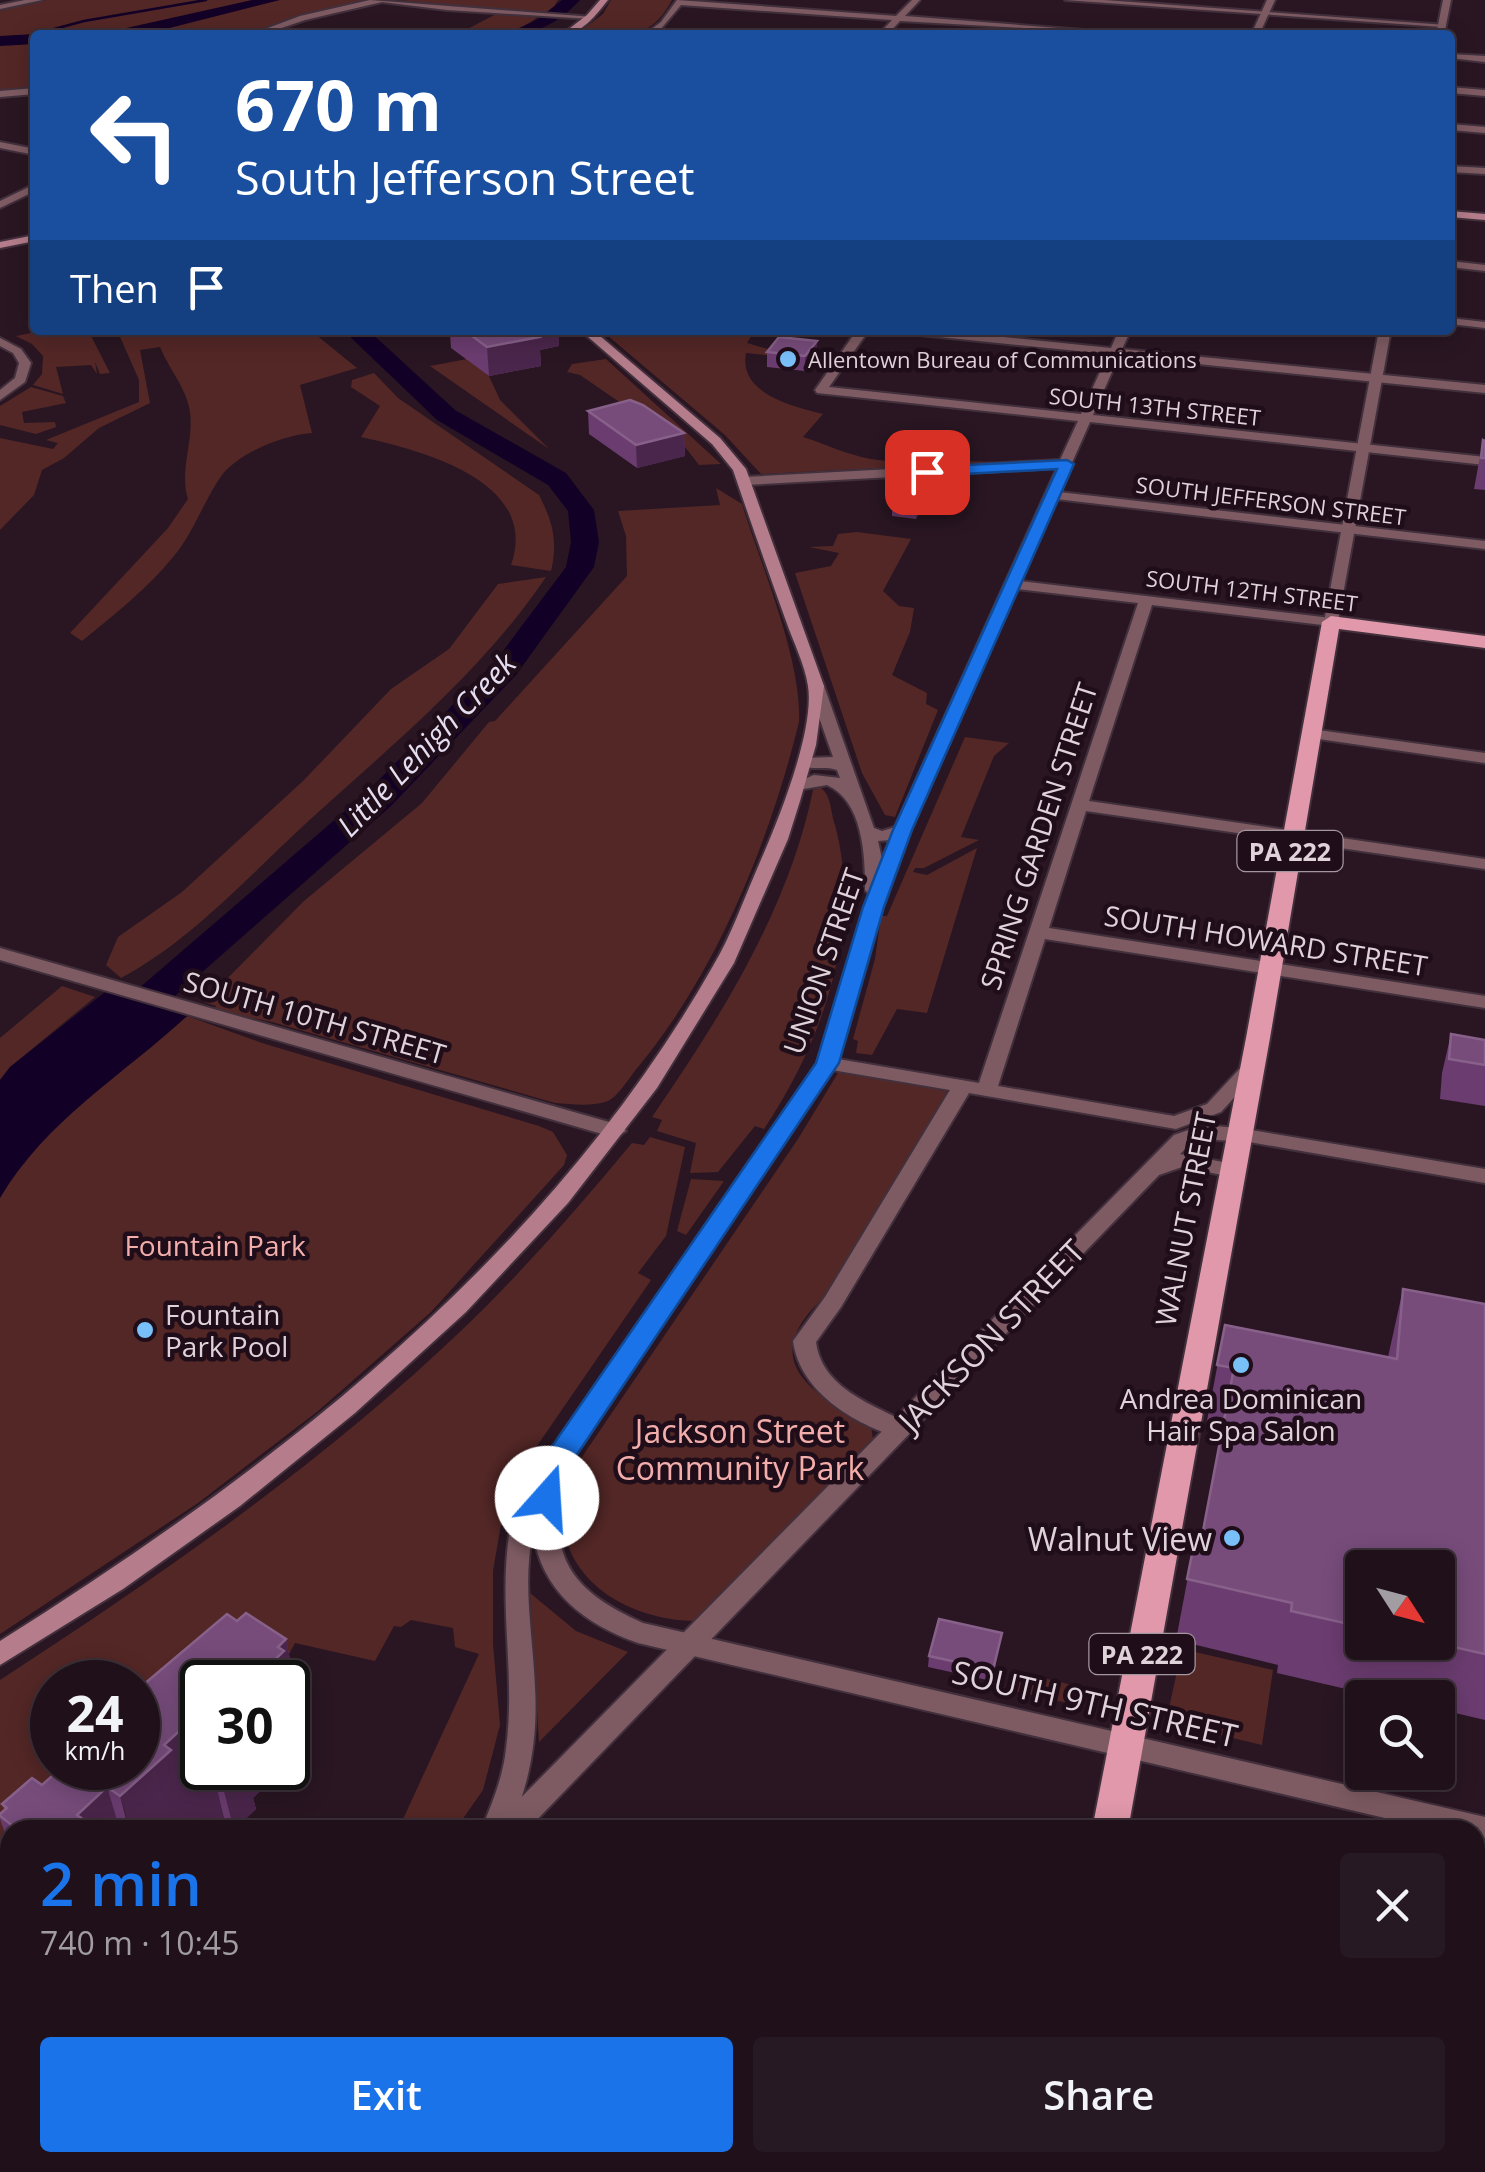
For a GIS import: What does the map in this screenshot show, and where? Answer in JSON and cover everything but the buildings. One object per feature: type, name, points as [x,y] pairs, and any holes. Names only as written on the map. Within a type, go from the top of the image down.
[{"type":"main road","points":[[572,30],[604,0]]},
{"type":"main road","points":[[1455,214],[1485,216]]},
{"type":"main road","points":[[0,244],[30,239]]},
{"type":"main road","points":[[0,1654],[152,1556],[300,1445],[441,1322],[564,1193],[616,1132],[681,1039],[728,956],[769,870],[805,762],[816,714],[816,686],[745,481],[716,441],[592,335]]},
{"type":"main road","name":"SOUTH 12TH STREET","points":[[1331,622],[1485,642]]},
{"type":"main road","name":"WALNUT STREET","points":[[1112,1820],[1271,968],[1331,622]]},
{"type":"street","points":[[0,7],[38,0]]},
{"type":"street","points":[[268,30],[382,0],[590,17]]},
{"type":"street","points":[[887,30],[916,0]]},
{"type":"street","points":[[1069,0],[1441,30],[1447,0]]},
{"type":"street","points":[[1257,30],[1270,0]]},
{"type":"street","points":[[1072,30],[1093,1]]},
{"type":"street","points":[[655,30],[681,2],[739,3],[1046,30]]},
{"type":"street","points":[[1455,56],[1485,58]]},
{"type":"street","points":[[1455,90],[1485,93]]},
{"type":"street","points":[[0,94],[30,91]]},
{"type":"street","points":[[1455,127],[1485,130]]},
{"type":"street","points":[[0,145],[30,151]]},
{"type":"street","points":[[1455,168],[1485,171]]},
{"type":"street","points":[[0,205],[30,190]]},
{"type":"street","points":[[1455,265],[1485,268]]},
{"type":"street","points":[[1455,321],[1485,324]]},
{"type":"street","name":"SOUTH 13TH STREET","points":[[860,335],[821,390],[1485,461]]},
{"type":"street","points":[[949,335],[1485,388]]},
{"type":"street","name":"UNION STREET","points":[[500,1820],[512,1789],[520,1750],[514,1565],[526,1510],[828,1063],[874,907],[902,830],[1123,335]]},
{"type":"street","points":[[1331,622],[1384,335]]},
{"type":"street","points":[[0,341],[17,351],[24,363],[20,379],[0,396]]},
{"type":"street","points":[[745,481],[1067,464]]},
{"type":"street","name":"SOUTH JEFFERSON STREET","points":[[1053,495],[1485,545]]},
{"type":"street","name":"SOUTH 12TH STREET","points":[[1013,584],[1331,622]]},
{"type":"street","name":"SPRING GARDEN STREET","points":[[987,1090],[1146,600]]},
{"type":"street","points":[[816,686],[868,831],[874,861],[874,907]]},
{"type":"street","points":[[1312,734],[1485,758]]},
{"type":"street","points":[[805,762],[832,762],[845,767]]},
{"type":"street","points":[[798,785],[824,778],[844,785],[854,796]]},
{"type":"street","points":[[1080,805],[1485,864]]},
{"type":"street","points":[[868,831],[881,836],[902,830]]},
{"type":"street","name":"SOUTH HOWARD STREET","points":[[1038,932],[1485,1002]]},
{"type":"street","name":"SOUTH 10TH STREET","points":[[0,954],[616,1132]]},
{"type":"street","points":[[828,1063],[987,1090],[1178,1131],[1216,1130],[1485,1176]]},
{"type":"street","points":[[1178,1131],[1214,1108],[1253,1066]]},
{"type":"street","points":[[900,1429],[828,1388],[809,1368],[804,1340],[832,1302],[963,1086]]},
{"type":"street","name":"JACKSON STREET","points":[[518,1820],[1146,1175],[1178,1131]]},
{"type":"street","points":[[1146,1175],[1181,1160],[1232,1170]]},
{"type":"street","name":"UNION STREET","points":[[556,1463],[547,1498],[544,1540],[552,1570],[560,1581],[604,1618],[690,1645]]},
{"type":"street","name":"SOUTH 9TH STREET","points":[[690,1645],[1446,1820]]},
{"type":"green space","points":[[46,0],[369,0],[264,30],[30,30],[30,89],[0,92],[0,8]]},
{"type":"green space","points":[[398,0],[558,0],[552,10],[544,13]]},
{"type":"green space","points":[[611,0],[672,0],[663,14],[644,30],[582,30],[603,14]]},
{"type":"green space","points":[[498,13],[540,15],[514,30],[466,30]]},
{"type":"green space","points":[[91,335],[110,373],[100,374],[95,362],[97,374],[91,365],[56,367],[63,394],[33,385],[42,374],[43,356],[32,344],[16,336]]},
{"type":"green space","points":[[119,335],[316,335],[357,368],[300,385],[312,433],[263,446],[230,467],[174,556],[142,590],[82,641],[70,633],[168,528],[188,499],[185,478],[191,423],[185,395],[160,347],[140,350],[150,403],[99,428],[64,458],[42,470],[34,495],[0,530],[0,438],[53,449],[58,443],[46,440],[139,402],[139,380]]},
{"type":"green space","points":[[607,335],[752,335],[747,343],[778,352],[775,356],[746,353],[750,379],[770,396],[823,414],[803,437],[871,459],[997,462],[761,474],[725,435]]},
{"type":"green space","points":[[467,359],[489,376],[500,400],[549,449],[430,366]]},
{"type":"green space","points":[[606,359],[721,464],[699,465],[685,447],[580,375],[567,372],[572,364]]},
{"type":"green space","points":[[374,373],[398,398],[539,495],[553,532],[551,571],[511,565],[516,536],[508,511],[492,491],[469,474],[413,451],[361,437],[380,406],[351,387],[352,380]]},
{"type":"green space","points":[[31,387],[63,396],[66,403],[22,412],[24,423],[55,422],[56,427],[36,434],[0,425],[0,406]]},
{"type":"green space","points":[[716,488],[742,504],[787,642],[799,722],[772,815],[736,907],[690,994],[615,1096],[596,1104],[555,1103],[272,1022],[213,1010],[216,1006],[204,1002],[304,901],[422,803],[489,722],[495,721],[627,576],[626,536],[618,511],[720,505]]},
{"type":"green space","points":[[857,532],[911,539],[883,591],[899,606],[914,608],[910,632],[892,675],[927,693],[926,704],[938,710],[895,817],[885,815],[862,773],[795,573],[831,566],[839,553],[809,547],[833,546],[838,534]]},
{"type":"green space","points":[[546,577],[463,678],[216,908],[170,947],[121,978],[106,965],[118,937],[182,892],[304,780],[391,689],[449,649],[498,584]]},
{"type":"green space","points":[[965,737],[1009,743],[994,756],[961,837],[979,840],[913,872],[927,875],[977,848],[927,1013],[897,1009],[872,1055],[856,1053],[858,1041],[853,1039],[875,959],[881,916],[887,916]]},
{"type":"green space","points":[[818,786],[828,798],[842,864],[844,904],[832,983],[804,1059],[764,1129],[755,1126],[718,1172],[690,1173],[696,1143],[657,1131],[662,1120],[652,1117],[749,961],[787,877],[813,790]]},
{"type":"green space","points":[[62,986],[95,997],[10,1067],[0,1080],[0,1038]]},
{"type":"green space","name":"Fountain Park","points":[[187,1016],[262,1043],[539,1126],[553,1132],[567,1155],[564,1165],[431,1312],[318,1411],[198,1503],[0,1634],[0,1198],[39,1145],[62,1122]]},
{"type":"green space","name":"Jackson Street Community Park","points":[[838,1073],[950,1092],[794,1341],[793,1358],[800,1374],[830,1402],[871,1426],[873,1439],[694,1621],[637,1610],[612,1598],[592,1582],[576,1561],[565,1537],[562,1510],[567,1479],[798,1139]]},
{"type":"green space","points":[[650,1137],[685,1147],[666,1236],[638,1273],[651,1280],[515,1478],[502,1519],[493,1571],[493,1644],[500,1725],[483,1790],[462,1820],[403,1820],[479,1654],[455,1647],[453,1628],[411,1620],[401,1627],[394,1626],[375,1661],[295,1643],[286,1660],[180,1660],[180,1724],[160,1762],[160,1660],[30,1660],[30,1790],[105,1790],[34,1820],[0,1820],[0,1680],[181,1558],[298,1471],[410,1378],[551,1238],[632,1143],[644,1145]]},
{"type":"green space","points":[[691,1179],[724,1181],[686,1235],[677,1231]]},
{"type":"green space","points":[[530,1593],[576,1631],[628,1652],[539,1742]]},
{"type":"green space","points":[[1182,1649],[1273,1670],[1262,1745],[1170,1723],[1167,1717]]},
{"type":"green space","points":[[1014,1671],[1093,1690],[1090,1708],[1009,1690]]},
{"type":"green space","points":[[105,1790],[146,1790],[134,1812]]},
{"type":"shaded area","points":[[105,992],[187,1016],[62,1122],[39,1145],[0,1198],[0,1080],[10,1067]]},
{"type":"waterway","points":[[50,30],[206,0]]},
{"type":"waterway","name":"Little Lehigh Creek","points":[[142,30],[272,0]]},
{"type":"waterway","name":"Little Lehigh Creek","points":[[526,30],[544,22],[572,0]]},
{"type":"waterway","points":[[17,39],[30,36]]},
{"type":"waterway","name":"Little Lehigh Creek","points":[[0,41],[30,39]]},
{"type":"waterway","name":"Little Lehigh Creek","points":[[102,1040],[379,799],[505,669],[580,567],[585,542],[581,510],[557,479],[446,415],[360,335]]},
{"type":"place","name":"Allentown Bureau of Communications","points":[[788,359]]},
{"type":"place","name":"Fountain Park Pool","points":[[145,1330]]},
{"type":"place","name":"Andrea Dominican Hair Spa Salon","points":[[1241,1365]]},
{"type":"place","name":"Walnut View","points":[[1232,1538]]},
{"type":"route","points":[[547,1498],[556,1463],[828,1063],[874,907],[902,830],[1067,464],[927,472]]}]
